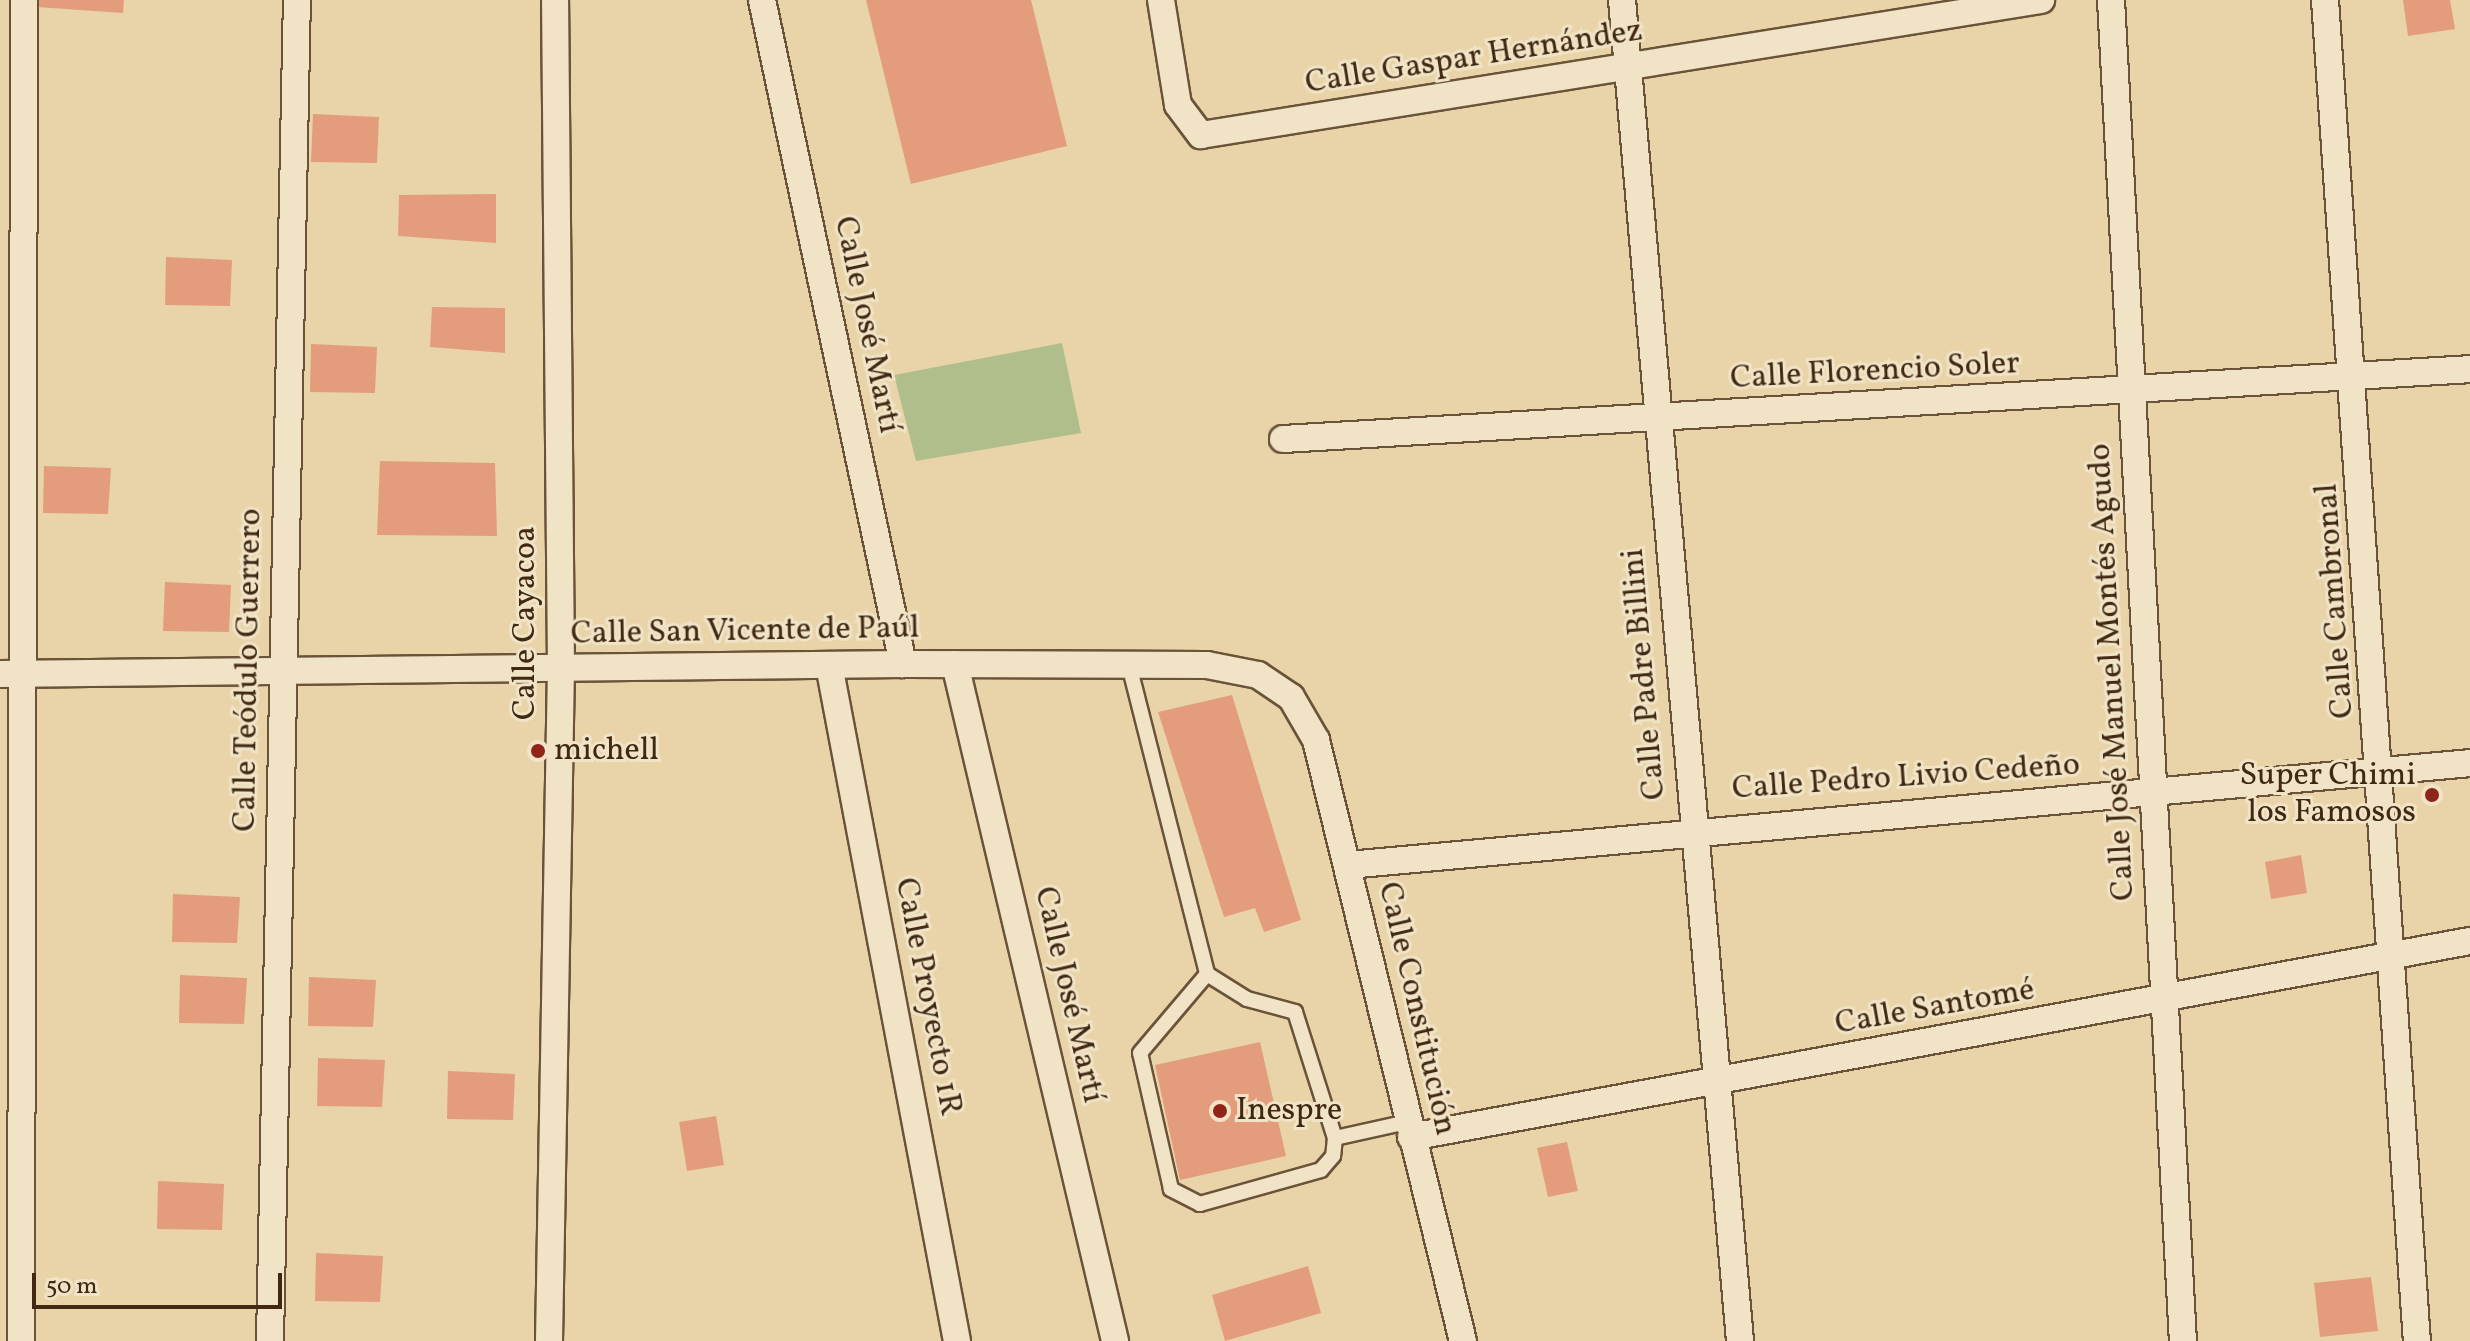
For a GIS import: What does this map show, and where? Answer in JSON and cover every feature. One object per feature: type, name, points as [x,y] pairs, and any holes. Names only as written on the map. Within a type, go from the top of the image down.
[{"type":"street","points":[[21,1341],[10,674],[24,0]]},
{"type":"street","name":"Calle Teódulo Guerrero","points":[[270,1341],[297,0]]},
{"type":"street","name":"Calle Cayacoa","points":[[549,1341],[561,668],[555,0]]},
{"type":"street","name":"Calle José Martí","points":[[762,0],[903,664]]},
{"type":"street","name":"Calle Gaspar Hernández","points":[[1161,0],[1178,105],[1201,135],[2041,0]]},
{"type":"street","name":"Calle Padre Billini","points":[[1622,0],[1713,1084],[1740,1341]]},
{"type":"street","name":"Calle José Manuel Montés Agudo","points":[[2111,0],[2135,393],[2161,1001],[2183,1341]]},
{"type":"street","name":"Calle Cambronal","points":[[2325,0],[2355,376],[2395,957],[2417,1341]]},
{"type":"street","name":"Calle Florencio Soler","points":[[1283,439],[2135,393],[2470,369]]},
{"type":"street","name":"Calle San Vicente de Paúl","points":[[10,674],[903,664],[1129,665],[1258,675],[1291,697]]},
{"type":"street","name":"Calle José Martí","points":[[955,664],[1115,1341]]},
{"type":"street","name":"Calle Proyecto 1R","points":[[829,665],[957,1341]]},
{"type":"street","name":"Calle Constitución","points":[[1291,697],[1316,740],[1463,1341]]},
{"type":"street","name":"Calle Pedro Livio Cedeño","points":[[1348,865],[1693,828],[2154,795],[2470,763]]},
{"type":"street","name":"Calle Santomé","points":[[1409,1129],[1713,1084],[2470,941]]},
{"type":"lane","points":[[1129,665],[1207,974],[1247,999],[1295,1012],[1335,1138],[1333,1156],[1321,1170],[1200,1204],[1171,1189],[1140,1053],[1207,974]]},
{"type":"lane","points":[[1335,1138],[1409,1129]]},
{"type":"green space","points":[[1062,343],[1081,433],[916,461],[894,375]]},
{"type":"building","points":[[37,0],[124,0],[123,13],[37,7]]},
{"type":"building","points":[[866,0],[1031,0],[1067,146],[911,184]]},
{"type":"building","points":[[2403,0],[2450,0],[2455,29],[2408,36]]},
{"type":"building","points":[[313,114],[379,117],[377,163],[311,162]]},
{"type":"building","points":[[496,194],[496,243],[398,236],[399,195]]},
{"type":"building","points":[[166,257],[232,260],[230,306],[165,305]]},
{"type":"building","points":[[432,307],[505,308],[505,353],[430,347]]},
{"type":"building","points":[[311,344],[377,347],[375,393],[310,392]]},
{"type":"building","points":[[380,461],[495,463],[497,536],[377,535]]},
{"type":"building","points":[[44,466],[111,468],[108,514],[43,513]]},
{"type":"building","points":[[165,582],[231,585],[229,632],[163,631]]},
{"type":"building","points":[[1232,695],[1301,920],[1264,932],[1255,908],[1224,917],[1158,712]]},
{"type":"building","points":[[2301,855],[2307,893],[2271,899],[2265,862]]},
{"type":"building","points":[[173,894],[240,897],[237,943],[172,942]]},
{"type":"building","points":[[180,975],[247,978],[244,1024],[179,1023]]},
{"type":"building","points":[[309,977],[376,980],[373,1027],[308,1026]]},
{"type":"building","name":"Inespre","points":[[1260,1042],[1286,1156],[1180,1180],[1155,1065]]},
{"type":"building","points":[[318,1058],[385,1060],[382,1107],[317,1106]]},
{"type":"building","points":[[448,1071],[515,1074],[513,1120],[447,1119]]},
{"type":"building","points":[[716,1116],[724,1165],[687,1171],[679,1122]]},
{"type":"building","points":[[1567,1142],[1578,1191],[1548,1197],[1537,1148]]},
{"type":"building","points":[[158,1181],[224,1184],[222,1230],[157,1229]]},
{"type":"building","points":[[316,1253],[383,1256],[380,1302],[315,1301]]},
{"type":"building","points":[[1308,1266],[1321,1313],[1225,1341],[1212,1295]]},
{"type":"building","points":[[2371,1277],[2378,1331],[2320,1337],[2314,1283]]},
{"type":"place","name":"michell","points":[[538,751]]},
{"type":"place","name":"Super Chimi los Famosos","points":[[2432,795]]},
{"type":"place","name":"Inespre","points":[[1220,1111]]}]
